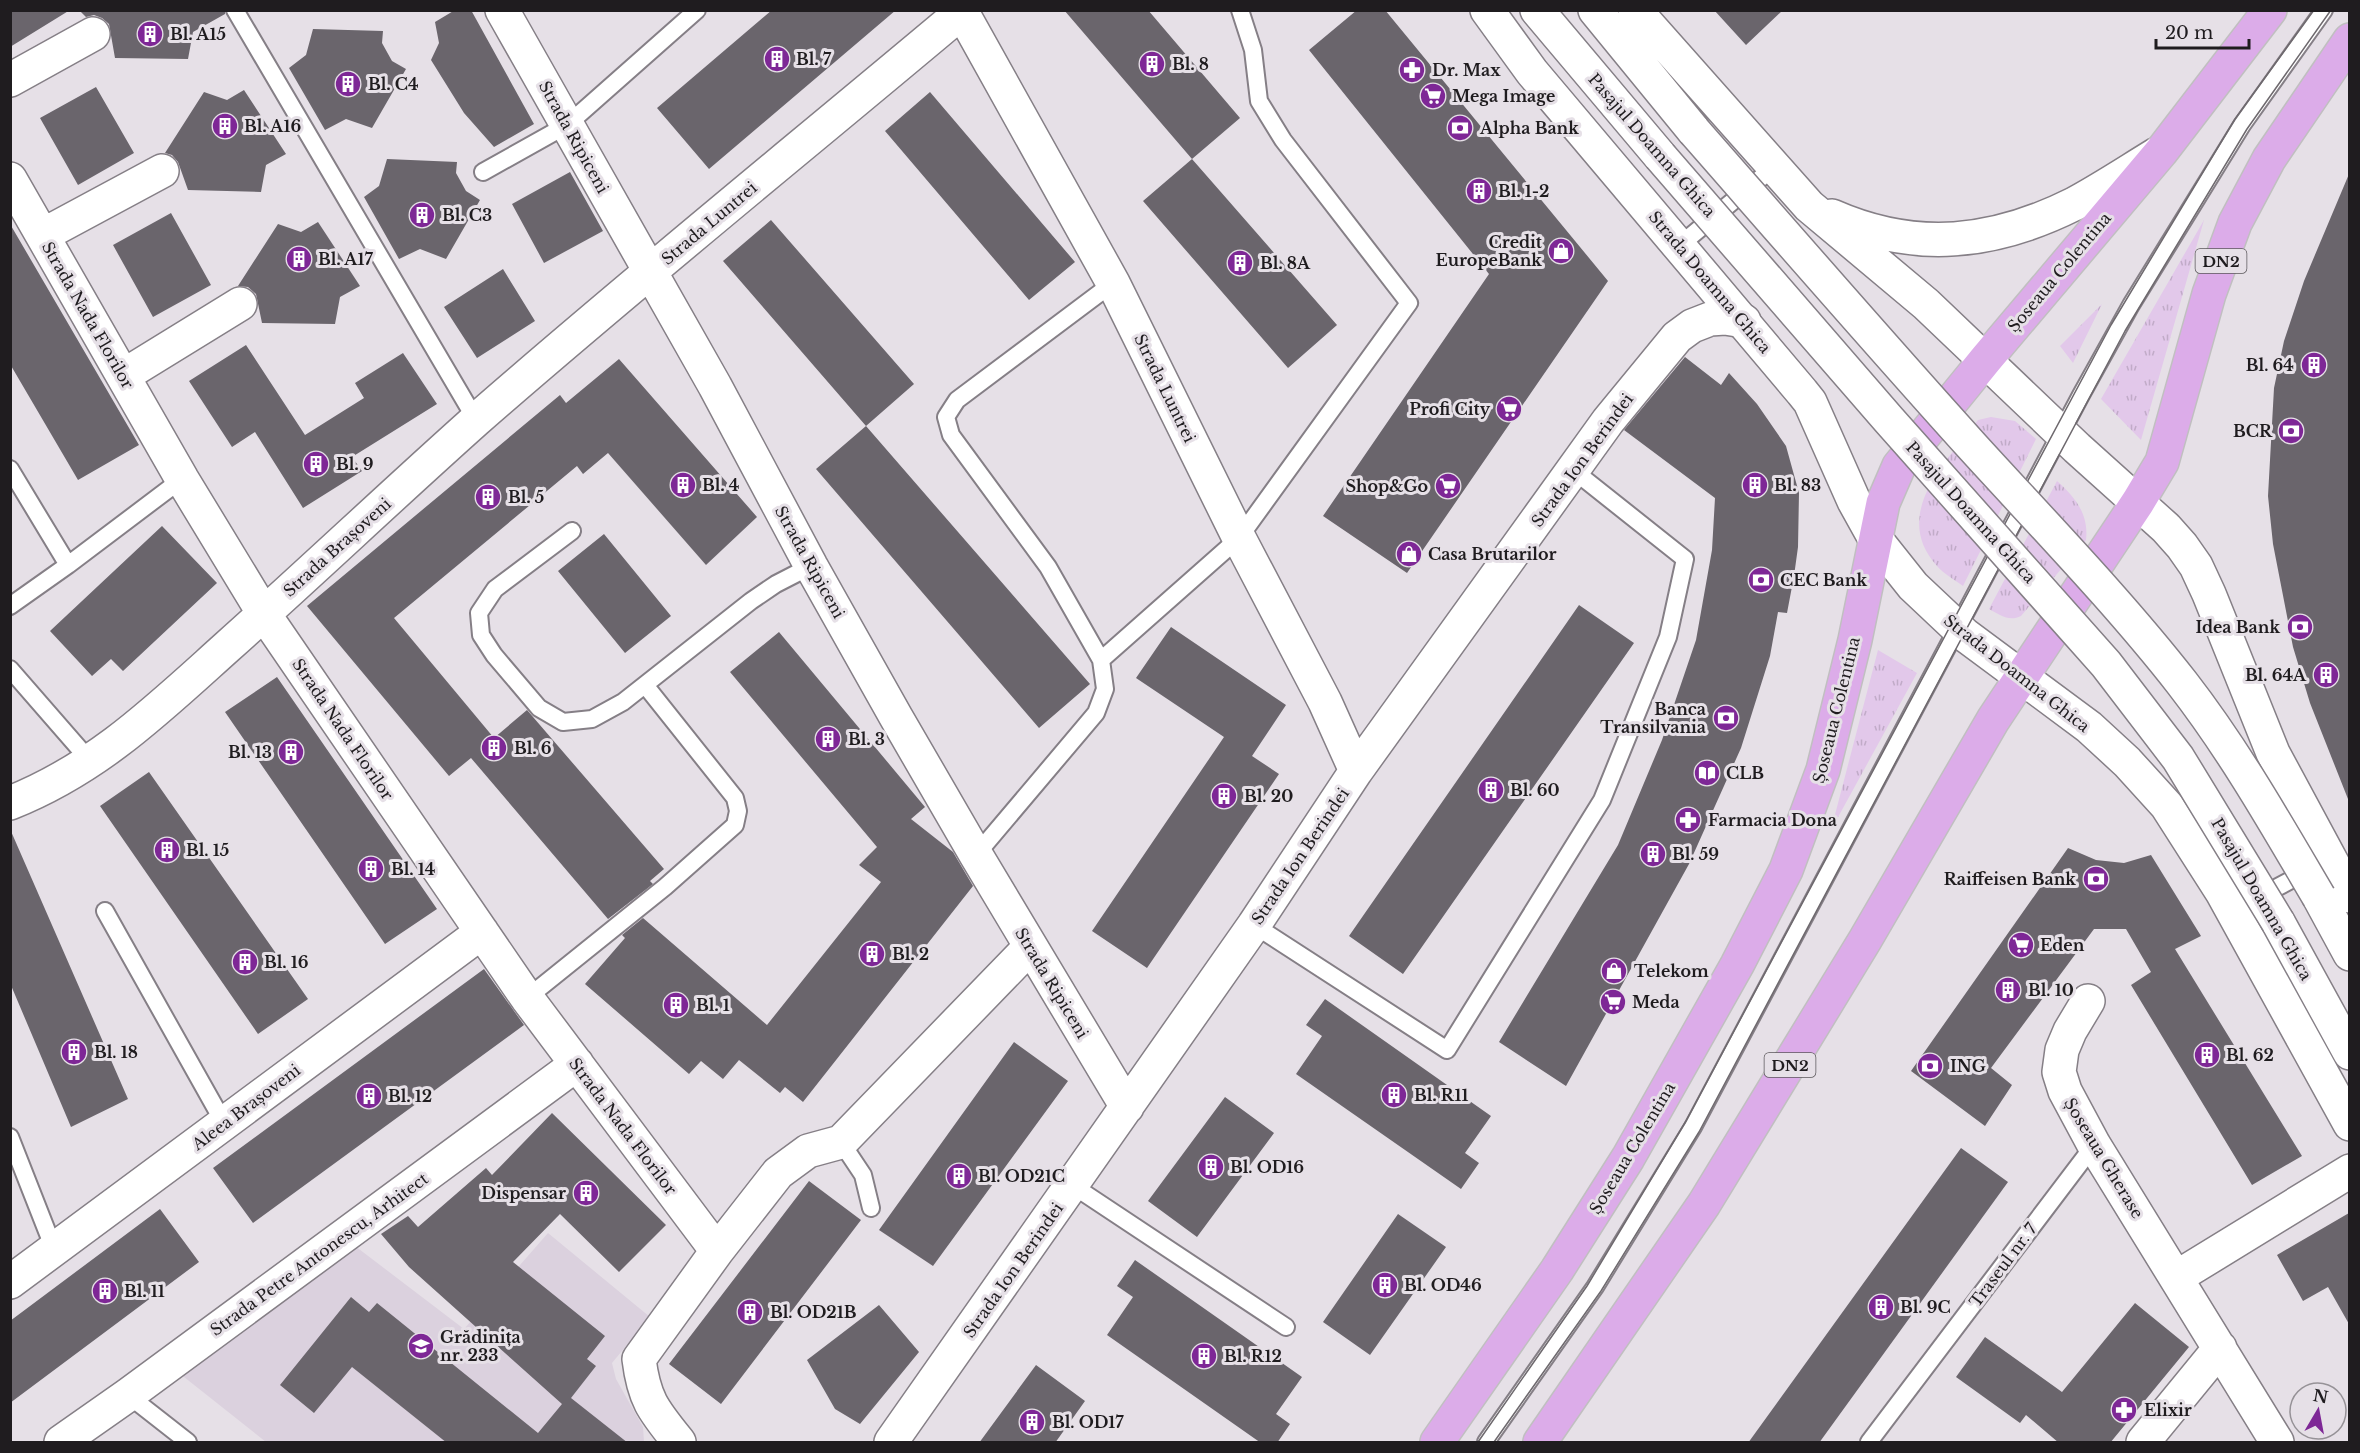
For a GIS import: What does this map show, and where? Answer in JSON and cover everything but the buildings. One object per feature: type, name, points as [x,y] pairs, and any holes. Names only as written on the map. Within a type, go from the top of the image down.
[{"type":"main road","name":"Șoseaua Colentina","points":[[1444,1438],[1557,1270],[1628,1158],[1731,975],[1786,870],[1823,771],[1838,716],[1874,537],[1883,503],[1899,466],[2161,152],[2270,10]]},
{"type":"main road","name":"DN2","points":[[1540,1443],[1636,1306],[1737,1152],[2021,676],[2138,502],[2162,462],[2209,294],[2235,223],[2269,159],[2349,40]]},
{"type":"street","name":"Strada Ripiceni","points":[[502,10],[715,386],[811,566],[976,855],[1127,1107]]},
{"type":"street","name":"Strada Doamna Ghica","points":[[1486,10],[1532,72],[1810,402],[1854,501],[1874,537],[1913,586],[1958,629],[2089,727],[2127,762],[2167,806],[2196,848],[2349,1124]]},
{"type":"street","name":"Pasajul Doamna Ghica","points":[[1537,10],[1889,420],[2136,700],[2178,758],[2278,922],[2349,1053]]},
{"type":"street","points":[[1595,10],[1694,131],[1923,392],[2142,634],[2182,684],[2223,741],[2270,814],[2334,897]]},
{"type":"street","points":[[1635,10],[1809,206],[1926,304],[2166,528],[2196,566],[2273,753],[2330,860],[2334,897],[2349,954]]},
{"type":"street","name":"Strada Luntrei","points":[[650,272],[963,11],[1113,283],[1239,538],[1325,702],[1356,771]]},
{"type":"street","points":[[10,80],[93,34]]},
{"type":"street","points":[[1809,206],[1843,221],[1879,232],[1954,241],[1998,233],[2031,223],[2075,203],[2161,152]]},
{"type":"street","points":[[43,236],[162,171]]},
{"type":"street","name":"Strada Nada Florilor","points":[[10,179],[182,479],[264,614],[527,998],[717,1251]]},
{"type":"street","name":"Strada Brașoveni","points":[[10,803],[44,790],[91,762],[150,716],[476,420],[650,272]]},
{"type":"street","points":[[123,376],[240,304]]},
{"type":"street","name":"Strada Ion Berindei","points":[[891,1443],[1254,926],[1356,771],[1608,421],[1677,336],[1692,326],[1710,319],[1725,318],[1744,321]]},
{"type":"street","name":"Aleea Brașoveni","points":[[10,1282],[482,932]]},
{"type":"street","points":[[679,1443],[647,1399],[639,1359],[717,1251],[778,1173],[807,1151],[841,1142],[1030,947]]},
{"type":"street","name":"Șoseaua Gherase","points":[[2088,1001],[2062,1050],[2059,1072],[2065,1092],[2094,1145],[2277,1443]]},
{"type":"street","name":"Strada Petre Antonescu, Arhitect","points":[[61,1443],[576,1064]]},
{"type":"street","points":[[2177,1277],[2349,1172]]},
{"type":"street","points":[[2143,1443],[2220,1348]]},
{"type":"lane","points":[[235,10],[476,420]]},
{"type":"lane","points":[[483,172],[567,125],[697,10]]},
{"type":"lane","points":[[1101,660],[1239,538],[1409,303],[1283,140],[1259,101],[1253,51],[1240,10]]},
{"type":"lane","points":[[1486,1443],[1595,1287],[1693,1127],[2131,305],[2236,135],[2324,10]]},
{"type":"lane","points":[[1680,245],[1774,167]]},
{"type":"lane","points":[[976,855],[1096,713],[1105,688],[1101,660],[1048,567],[951,435],[946,417],[957,400],[1113,283]]},
{"type":"lane","points":[[10,470],[68,566]]},
{"type":"lane","points":[[1254,926],[1447,1050],[1602,800],[1668,637],[1685,559],[1573,470]]},
{"type":"lane","points":[[10,606],[68,566],[182,479]]},
{"type":"lane","points":[[572,531],[495,589],[479,613],[481,635],[494,655],[539,708],[563,722],[592,719],[623,702],[751,601],[776,584],[811,566]]},
{"type":"lane","points":[[10,669],[91,762]]},
{"type":"lane","points":[[527,998],[647,901],[735,825],[738,812],[735,798],[645,685]]},
{"type":"lane","points":[[2232,911],[2330,860]]},
{"type":"lane","points":[[105,911],[224,1123]]},
{"type":"lane","points":[[10,1137],[54,1250]]},
{"type":"lane","points":[[841,1142],[863,1175],[871,1208]]},
{"type":"lane","name":"Traseul nr. 7","points":[[1869,1443],[2094,1145]]},
{"type":"lane","points":[[1072,1185],[1286,1327]]},
{"type":"lane","points":[[128,1395],[188,1443]]},
{"type":"shaded area","name":"Grădinița nr. 233","points":[[548,1233],[650,1317],[612,1363],[616,1379],[643,1427],[644,1442],[266,1442],[179,1373],[355,1246],[464,1329]]},
{"type":"green space","points":[[2204,220],[2141,440],[2101,399]]},
{"type":"green space","points":[[2102,304],[2073,363],[2060,346]]},
{"type":"green space","points":[[1991,417],[2015,421],[2036,439],[1963,586],[1937,566],[1924,546],[1919,527],[1921,508],[1928,489],[1952,453],[1978,420]]},
{"type":"green space","points":[[2057,481],[2070,493],[2083,514],[2086,540],[2021,616],[2005,617],[1989,609]]},
{"type":"green space","points":[[1878,650],[1917,673],[1831,830]]},
{"type":"tram line","points":[[1478,1442],[1587,1286],[1686,1121],[2111,325],[2235,119],[2314,10]]},
{"type":"tram line","points":[[1494,1442],[1601,1291],[1699,1132],[2125,331],[2247,129],[2331,10]]},
{"type":"place","name":"Bl. A15","points":[[150,34]]},
{"type":"place","name":"Bl. 7","points":[[777,59]]},
{"type":"place","name":"Bl. 8","points":[[1152,64]]},
{"type":"place","name":"Dr. Max","points":[[1412,70]]},
{"type":"place","name":"Bl. C4","points":[[348,84]]},
{"type":"place","name":"Mega Image","points":[[1433,96]]},
{"type":"place","name":"Bl. A16","points":[[225,126]]},
{"type":"place","name":"Alpha Bank","points":[[1460,128]]},
{"type":"place","name":"Bl. 1-2","points":[[1479,191]]},
{"type":"place","name":"Bl. C3","points":[[422,215]]},
{"type":"place","name":"Credit EuropeBank","points":[[1561,251]]},
{"type":"place","name":"Bl. A17","points":[[299,259]]},
{"type":"place","name":"Bl. 8A","points":[[1240,263]]},
{"type":"place","name":"Bl. 64","points":[[2314,365]]},
{"type":"place","name":"Profi City","points":[[1509,409]]},
{"type":"place","name":"BCR","points":[[2291,431]]},
{"type":"place","name":"Bl. 9","points":[[316,464]]},
{"type":"place","name":"Bl. 4","points":[[683,485]]},
{"type":"place","name":"Bl. 83","points":[[1755,485]]},
{"type":"place","name":"Shop&Go","points":[[1448,486]]},
{"type":"place","name":"Bl. 5","points":[[488,497]]},
{"type":"place","name":"Casa Brutarilor","points":[[1409,554]]},
{"type":"place","name":"CEC Bank","points":[[1761,580]]},
{"type":"place","name":"Idea Bank","points":[[2300,627]]},
{"type":"place","name":"Bl. 64A","points":[[2326,675]]},
{"type":"place","name":"Banca Transilvania","points":[[1726,718]]},
{"type":"place","name":"Bl. 3","points":[[828,739]]},
{"type":"place","name":"Bl. 6","points":[[494,748]]},
{"type":"place","name":"Bl. 13","points":[[291,752]]},
{"type":"place","name":"CLB","points":[[1707,773]]},
{"type":"place","name":"Bl. 60","points":[[1491,790]]},
{"type":"place","name":"Bl. 20","points":[[1224,796]]},
{"type":"place","name":"Farmacia Dona","points":[[1688,820]]},
{"type":"place","name":"Bl. 15","points":[[167,850]]},
{"type":"place","name":"Bl. 59","points":[[1653,854]]},
{"type":"place","name":"Bl. 14","points":[[371,869]]},
{"type":"place","name":"Raiffeisen Bank","points":[[2096,879]]},
{"type":"place","name":"Eden","points":[[2021,945]]},
{"type":"place","name":"Bl. 2","points":[[872,954]]},
{"type":"place","name":"Bl. 16","points":[[245,962]]},
{"type":"place","name":"Telekom","points":[[1614,971]]},
{"type":"place","name":"Bl. 10","points":[[2008,990]]},
{"type":"place","name":"Meda","points":[[1613,1002]]},
{"type":"place","name":"Bl. 1","points":[[676,1005]]},
{"type":"place","name":"Bl. 18","points":[[74,1052]]},
{"type":"place","name":"Bl. 62","points":[[2207,1055]]},
{"type":"place","name":"ING","points":[[1930,1066]]},
{"type":"place","name":"Bl. R11","points":[[1394,1095]]},
{"type":"place","name":"Bl. 12","points":[[369,1096]]},
{"type":"place","name":"Bl. OD16","points":[[1211,1167]]},
{"type":"place","name":"Bl. OD21C","points":[[959,1176]]},
{"type":"place","name":"Dispensar","points":[[586,1193]]},
{"type":"place","name":"Bl. OD46","points":[[1385,1285]]},
{"type":"place","name":"Bl. 11","points":[[105,1291]]},
{"type":"place","name":"Bl. 9C","points":[[1881,1307]]},
{"type":"place","name":"Bl. OD21B","points":[[750,1312]]},
{"type":"place","name":"Grădinița nr. 233","points":[[421,1346]]},
{"type":"place","name":"Bl. R12","points":[[1204,1356]]},
{"type":"place","name":"Elixir","points":[[2124,1410]]},
{"type":"place","name":"Bl. OD17","points":[[1032,1422]]}]
